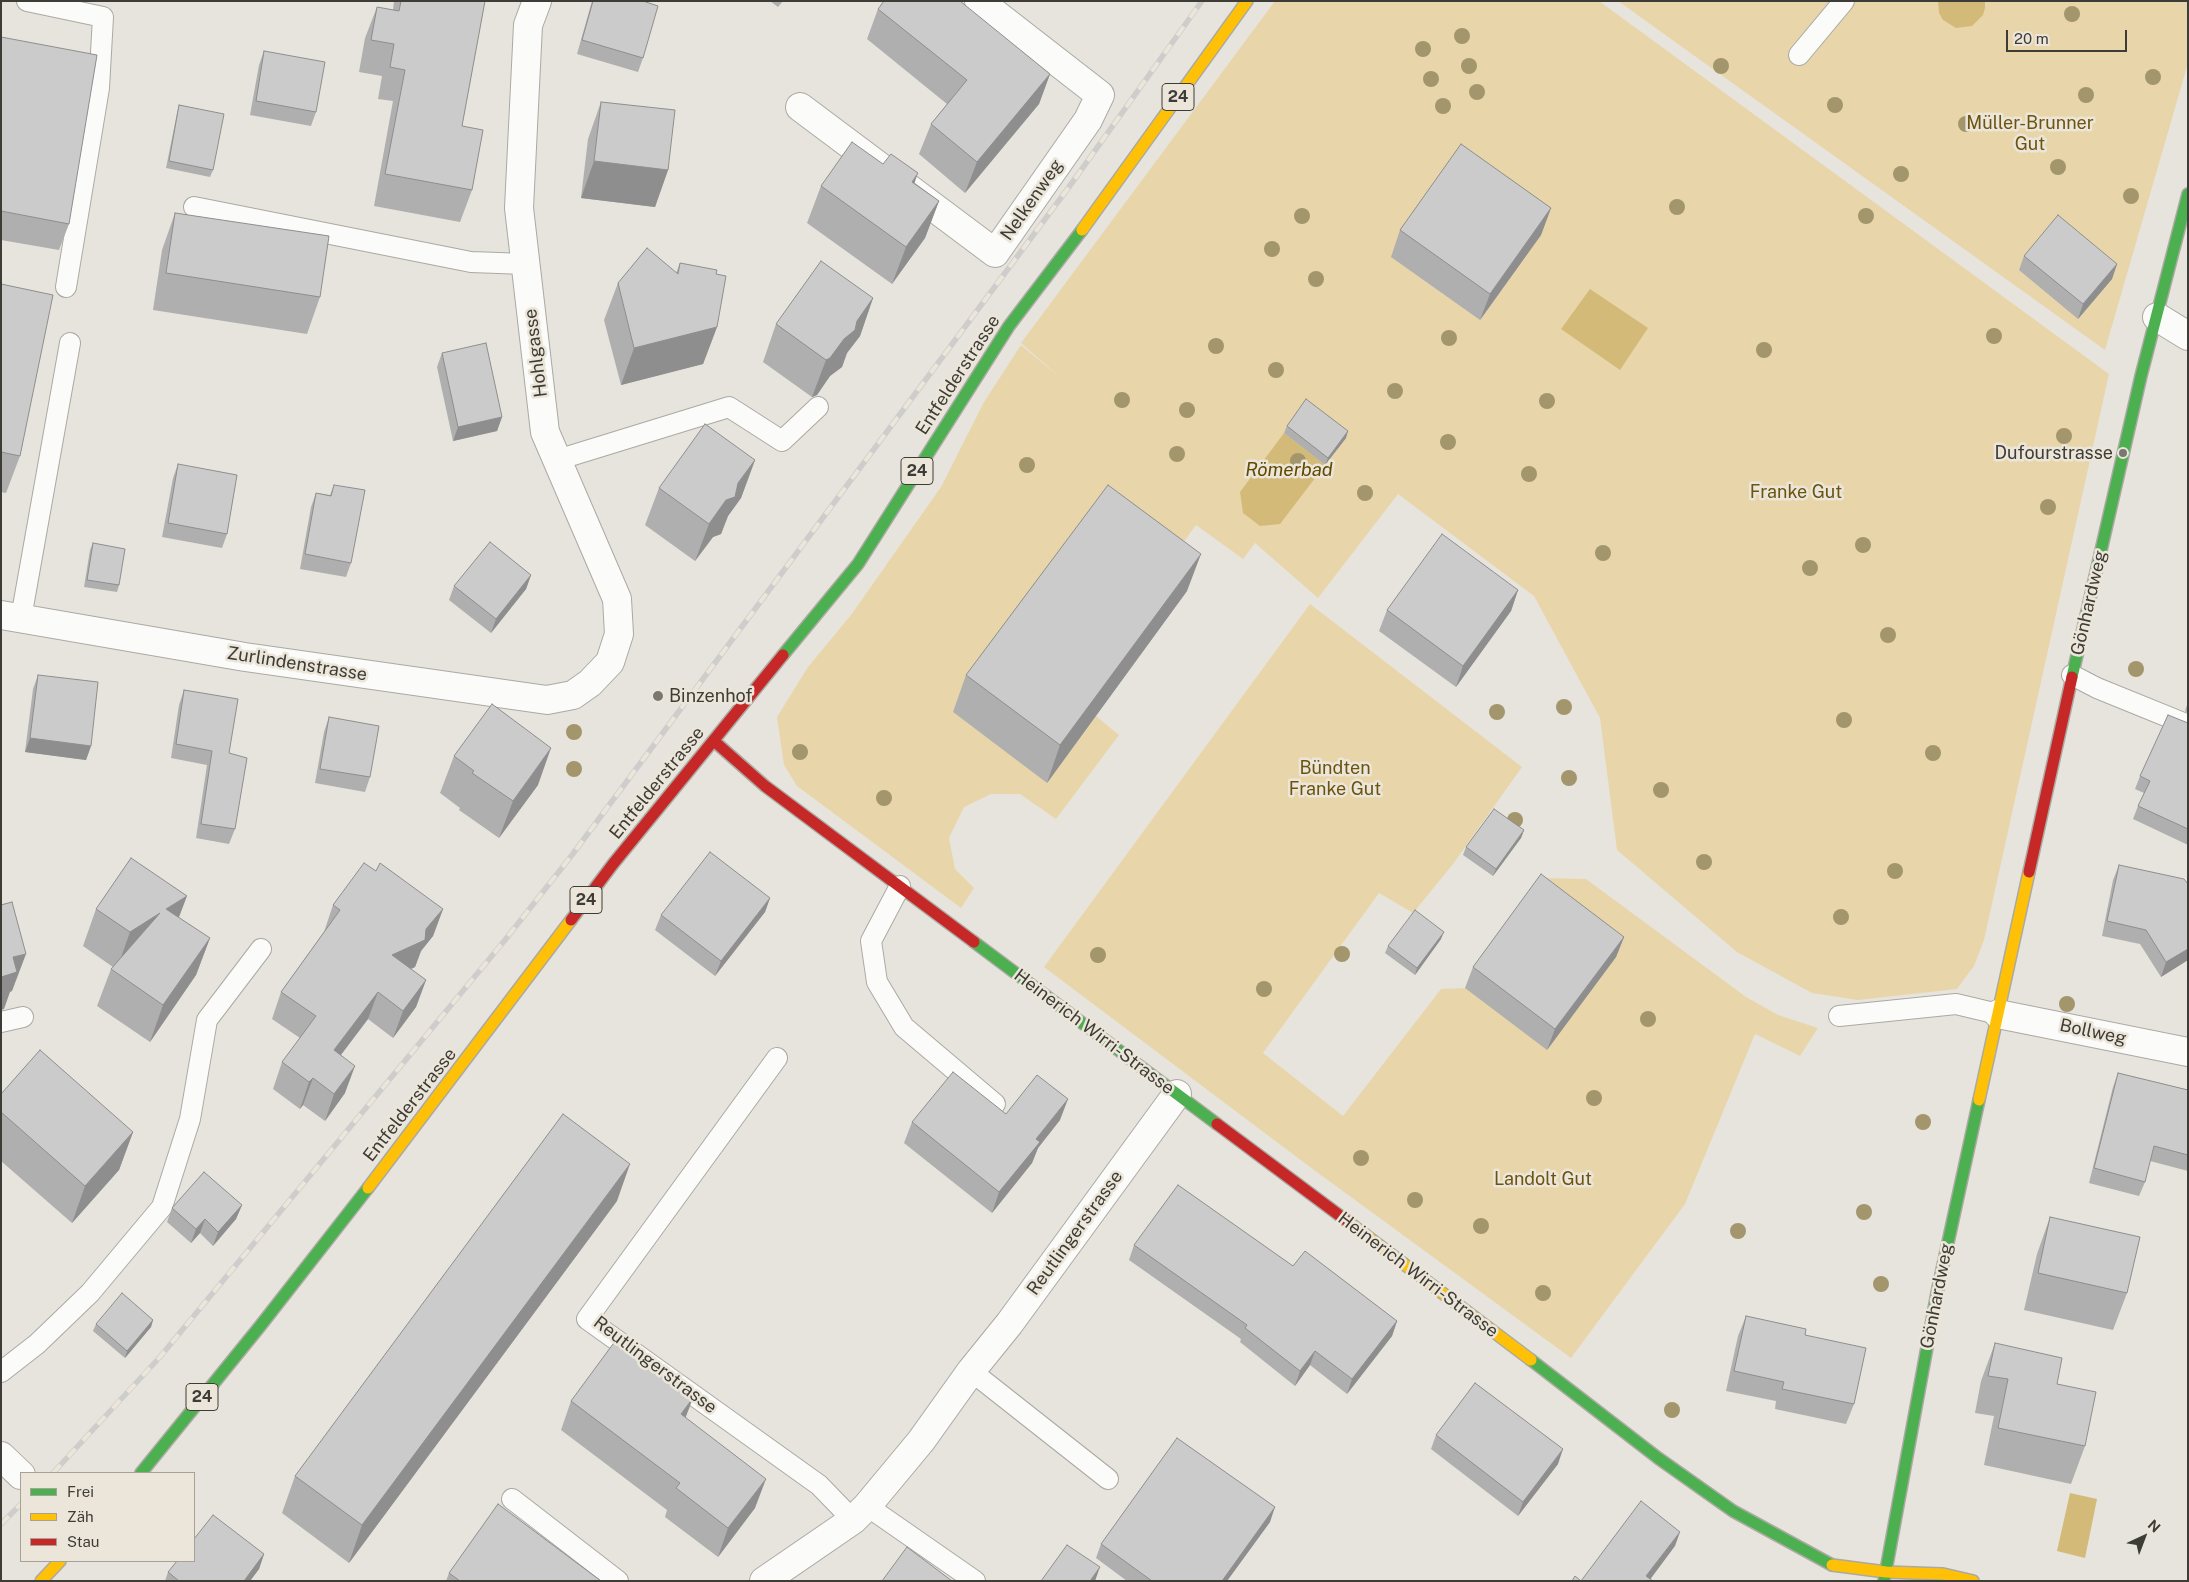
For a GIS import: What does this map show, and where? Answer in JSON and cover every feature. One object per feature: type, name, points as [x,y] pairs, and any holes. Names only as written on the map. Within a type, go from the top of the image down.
[{"type":"street","name":"Hohlgasse","points":[[537,1],[528,25],[520,198],[545,432],[617,599],[619,634],[610,662],[590,684]]},
{"type":"street","name":"Nelkenweg","points":[[800,107],[995,252],[1088,120],[1100,95],[979,1]]},
{"type":"street","name":"Entfelderstrasse","points":[[141,1472],[261,1325],[458,1072],[613,864],[858,564],[1009,326],[1110,193],[1247,1]]},
{"type":"street","name":"Gönhardweg","points":[[1885,1576],[1937,1292],[2072,675],[2141,376],[2188,194]]},
{"type":"street","points":[[2157,317],[2188,336]]},
{"type":"street","name":"Zurlindenstrasse","points":[[11,616],[246,657],[504,696],[547,700],[573,695],[590,684]]},
{"type":"street","name":"Heinerich Wirri-Strasse","points":[[714,741],[765,786],[1461,1306],[1650,1452],[1733,1511],[1832,1565],[1885,1576],[1943,1574],[1973,1581]]},
{"type":"street","name":"Bollweg","points":[[1998,1014],[2188,1052]]},
{"type":"street","name":"Reutlingerstrasse","points":[[764,1581],[860,1513],[921,1441],[1177,1094]]},
{"type":"street","points":[[1,1456],[20,1474]]},
{"type":"street","points":[[41,1581],[59,1562]]},
{"type":"lane","points":[[27,1],[103,17],[98,88],[66,287]]},
{"type":"lane","points":[[1799,55],[1844,1]]},
{"type":"lane","points":[[194,207],[471,262],[526,264]]},
{"type":"lane","points":[[11,616],[70,343]]},
{"type":"lane","points":[[557,460],[729,407],[782,441],[818,407]]},
{"type":"lane","points":[[2072,675],[2097,688],[2188,725]]},
{"type":"lane","points":[[900,886],[872,941],[877,982],[904,1027],[996,1104]]},
{"type":"lane","points":[[1,1372],[37,1344],[90,1293],[162,1208],[190,1119],[207,1020],[261,949]]},
{"type":"lane","points":[[1839,1016],[1956,1004],[1998,1014]]},
{"type":"lane","points":[[1,1022],[23,1017]]},
{"type":"lane","name":"Reutlingerstrasse","points":[[777,1058],[587,1319],[860,1513],[974,1581]]},
{"type":"lane","points":[[971,1371],[1108,1479]]},
{"type":"lane","points":[[512,1499],[618,1581]]},
{"type":"green space","name":"Franke Gut","points":[[1275,1],[1599,1],[2109,374],[1984,940],[1974,966],[1957,989],[1858,1000],[1812,993],[1737,952],[1617,850],[1600,718],[1534,596],[1398,494],[1318,598],[1255,543],[1243,559],[1196,525],[1177,551],[953,712],[1047,782],[1096,716],[1119,735],[1056,819],[1020,794],[991,794],[964,807],[949,838],[955,869],[974,888],[961,908],[797,786],[784,765],[777,717],[808,667],[851,615],[941,487],[984,402],[1021,345],[1064,381],[1021,343]]},
{"type":"green space","name":"Müller-Brunner Gut","points":[[1618,1],[2188,1],[2188,63],[2105,350]]},
{"type":"green space","points":[[1310,604],[1522,767],[1453,864],[1413,913],[1379,893],[1263,1053],[1343,1116],[1441,989],[1465,988],[1541,878],[1586,879],[1746,997],[1778,1015],[1818,1028],[1800,1056],[1755,1034],[1685,1204],[1571,1358],[1310,1167],[1044,967]]},
{"type":"water","points":[[1938,1],[1985,1],[1985,8],[1983,15],[1972,26],[1956,28],[1943,20],[1939,13]]},
{"type":"water","points":[[1590,289],[1648,328],[1620,370],[1561,329]]},
{"type":"water","name":"Römerbad","points":[[1284,433],[1325,465],[1280,524],[1260,526],[1243,513],[1240,492]]},
{"type":"water","points":[[2070,1493],[2097,1499],[2085,1558],[2057,1551]]},
{"type":"building","points":[[401,1],[485,1],[462,126],[483,130],[472,190],[385,174],[405,70],[390,67],[394,44],[371,40],[377,7],[399,11]]},
{"type":"building","points":[[593,1],[643,1],[658,6],[643,58],[582,40]]},
{"type":"building","points":[[884,1],[960,1],[1050,74],[977,162],[931,124],[967,80],[878,9]]},
{"type":"building","points":[[1,37],[97,55],[69,224],[1,211]]},
{"type":"building","points":[[264,51],[325,62],[316,112],[256,101]]},
{"type":"building","points":[[601,102],[675,110],[668,170],[594,161]]},
{"type":"building","points":[[179,105],[224,114],[213,170],[169,161]]},
{"type":"building","points":[[852,142],[883,164],[891,154],[918,173],[912,182],[939,201],[906,247],[821,186]]},
{"type":"building","points":[[1461,144],[1551,208],[1490,294],[1400,230]]},
{"type":"building","points":[[175,213],[329,236],[320,297],[166,273]]},
{"type":"building","points":[[2058,215],[2117,264],[2083,304],[2024,256]]},
{"type":"building","points":[[647,248],[678,274],[680,263],[717,270],[716,274],[726,276],[717,327],[634,348],[618,283]]},
{"type":"building","points":[[821,261],[873,298],[857,321],[855,330],[844,339],[830,358],[826,360],[776,324]]},
{"type":"building","points":[[1,284],[53,295],[20,456],[1,452]]},
{"type":"building","points":[[486,343],[502,417],[458,427],[442,353]]},
{"type":"building","points":[[1306,399],[1348,431],[1328,458],[1287,426]]},
{"type":"building","points":[[705,424],[755,460],[738,483],[735,497],[726,500],[709,524],[659,488]]},
{"type":"building","points":[[178,464],[237,475],[227,534],[168,523]]},
{"type":"building","points":[[334,485],[365,490],[351,563],[305,554],[316,493],[331,496]]},
{"type":"building","points":[[1108,485],[1201,554],[1060,745],[966,675]]},
{"type":"building","points":[[1442,534],[1518,590],[1463,666],[1387,610]]},
{"type":"building","points":[[490,542],[531,575],[496,619],[454,586]]},
{"type":"building","points":[[93,543],[125,549],[119,585],[87,580]]},
{"type":"building","points":[[38,675],[98,682],[91,746],[30,738]]},
{"type":"building","points":[[184,690],[238,699],[229,753],[247,758],[235,829],[201,824],[212,751],[176,744]]},
{"type":"building","points":[[492,704],[551,748],[513,801],[472,773],[474,771],[454,756]]},
{"type":"building","points":[[2168,715],[2188,723],[2188,829],[2138,806],[2150,781],[2140,776]]},
{"type":"building","points":[[329,717],[379,726],[370,777],[320,769]]},
{"type":"building","points":[[1494,809],[1524,830],[1496,869],[1466,847]]},
{"type":"building","points":[[710,852],[770,898],[721,961],[661,915]]},
{"type":"building","points":[[131,858],[187,896],[166,909],[210,938],[163,1005],[111,969],[160,913],[130,932],[96,909]]},
{"type":"building","points":[[364,863],[376,871],[380,863],[443,909],[426,929],[425,940],[392,955],[426,980],[403,1011],[378,992],[334,1050],[355,1066],[334,1094],[313,1078],[309,1082],[282,1062],[316,1016],[281,992],[340,910],[333,905]]},
{"type":"building","points":[[2119,865],[2184,879],[2188,884],[2188,949],[2166,962],[2146,930],[2107,921]]},
{"type":"building","points":[[1541,874],[1624,937],[1555,1029],[1473,967]]},
{"type":"building","points":[[12,902],[26,954],[13,957],[17,972],[1,977],[1,905]]},
{"type":"building","points":[[1415,910],[1444,932],[1417,968],[1388,946]]},
{"type":"building","points":[[40,1050],[133,1132],[85,1186],[1,1112],[1,1094]]},
{"type":"building","points":[[953,1072],[1006,1114],[1037,1075],[1068,1099],[1036,1139],[1040,1142],[999,1192],[912,1122]]},
{"type":"building","points":[[2118,1073],[2188,1090],[2188,1155],[2154,1146],[2145,1182],[2094,1168]]},
{"type":"building","points":[[563,1114],[630,1164],[362,1525],[295,1476]]},
{"type":"building","points":[[204,1172],[242,1205],[218,1232],[205,1219],[196,1229],[172,1208]]},
{"type":"building","points":[[1178,1185],[1293,1266],[1305,1251],[1397,1321],[1352,1379],[1315,1351],[1300,1371],[1245,1328],[1247,1325],[1134,1245]]},
{"type":"building","points":[[2050,1217],[2140,1237],[2127,1293],[2038,1273]]},
{"type":"building","points":[[122,1293],[153,1320],[127,1351],[96,1324]]},
{"type":"building","points":[[1746,1316],[1806,1329],[1805,1335],[1866,1348],[1854,1404],[1782,1389],[1784,1382],[1734,1371]]},
{"type":"building","points":[[616,1340],[693,1398],[681,1414],[766,1479],[728,1528],[676,1488],[680,1483],[571,1401]]},
{"type":"building","points":[[1995,1343],[2062,1358],[2057,1384],[2096,1392],[2085,1446],[1998,1428],[2008,1379],[1988,1376]]},
{"type":"building","points":[[1475,1383],[1563,1449],[1523,1502],[1436,1435]]},
{"type":"building","points":[[1177,1438],[1275,1507],[1222,1581],[1152,1581],[1101,1544]]},
{"type":"building","points":[[1641,1501],[1680,1532],[1646,1576],[1653,1581],[1581,1581]]},
{"type":"building","points":[[498,1504],[601,1581],[460,1581],[449,1573]]},
{"type":"building","points":[[213,1515],[264,1554],[244,1581],[179,1581],[168,1572],[176,1562],[195,1562],[195,1538]]},
{"type":"building","points":[[1067,1545],[1100,1567],[1090,1581],[1041,1581]]},
{"type":"building","points":[[907,1547],[952,1581],[882,1581]]},
{"type":"building","points":[[1575,1576],[1581,1581],[1572,1581]]},
{"type":"railway","points":[[54,1472],[159,1358],[505,940],[572,855],[1069,187],[1202,1]]},
{"type":"railway","points":[[1,1524],[20,1505]]},
{"type":"traffic: fast","points":[[2072,677],[2141,376],[2188,194]]},
{"type":"traffic: fast","points":[[783,655],[858,564],[1009,326],[1082,230]]},
{"type":"traffic: fast","points":[[974,942],[1217,1124]]},
{"type":"traffic: fast","points":[[1884,1581],[1937,1293],[1979,1100]]},
{"type":"traffic: fast","points":[[142,1472],[261,1325],[368,1188]]},
{"type":"traffic: fast","points":[[1531,1360],[1658,1458],[1733,1511],[1832,1565]]},
{"type":"traffic: slow","points":[[1082,230],[1247,1]]},
{"type":"traffic: slow","points":[[1979,1100],[2029,872]]},
{"type":"traffic: slow","points":[[368,1188],[571,920]]},
{"type":"traffic: slow","points":[[1347,1221],[1531,1360]]},
{"type":"traffic: slow","points":[[41,1581],[59,1562]]},
{"type":"traffic: slow","points":[[1832,1565],[1886,1572],[1943,1574],[1973,1581]]},
{"type":"traffic: jam","points":[[571,920],[613,864],[783,655]]},
{"type":"traffic: jam","points":[[2029,872],[2072,677]]},
{"type":"traffic: jam","points":[[714,741],[765,786],[974,942]]},
{"type":"traffic: jam","points":[[1217,1124],[1347,1221]]},
{"type":"place","name":"Dufourstrasse","points":[[2123,453]]},
{"type":"place","name":"Binzenhof","points":[[658,696]]},
{"type":"park label","name":"Bündten Franke Gut","points":[[1335,778]]},
{"type":"park label","name":"Landolt Gut","points":[[1543,1179]]}]
